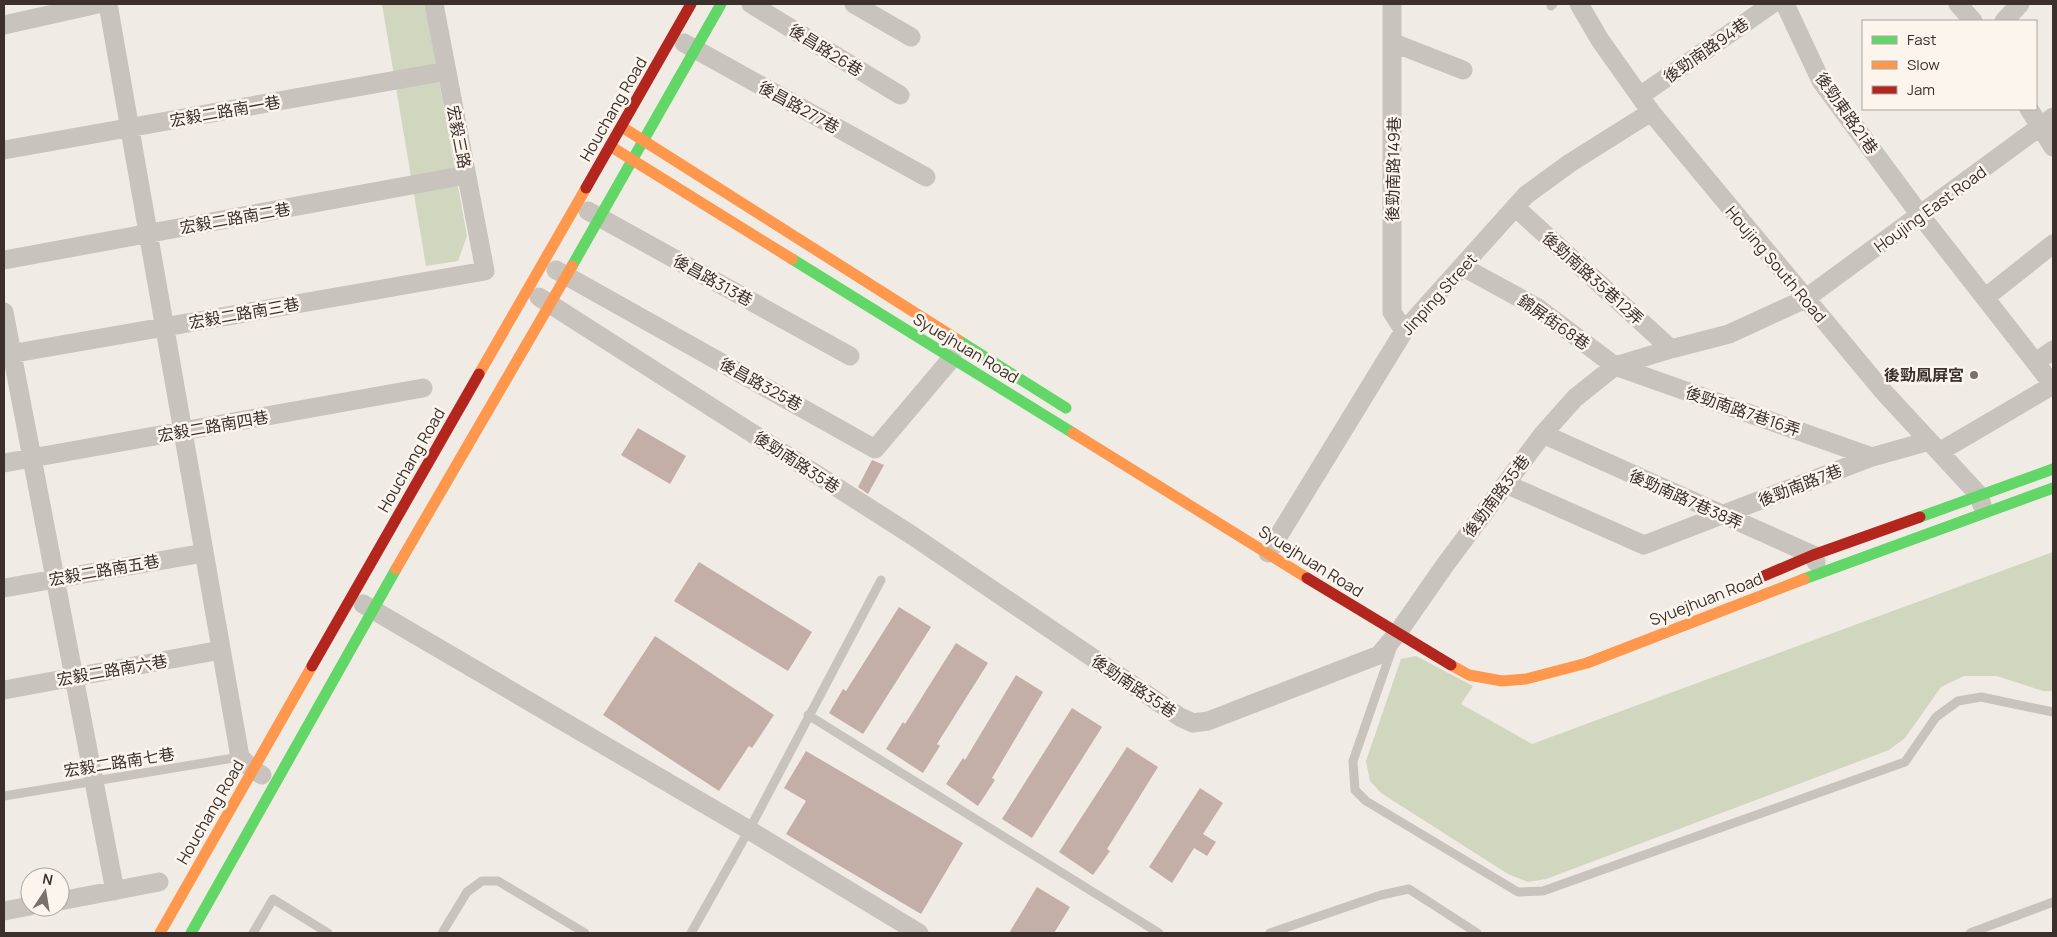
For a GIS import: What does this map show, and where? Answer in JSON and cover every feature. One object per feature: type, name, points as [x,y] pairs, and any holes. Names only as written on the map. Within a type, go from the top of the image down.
[{"type":"street","points":[[4,25],[98,4]]},
{"type":"street","points":[[108,4],[221,650],[246,764],[274,782]]},
{"type":"street","name":"宏毅三路","points":[[434,4],[485,271]]},
{"type":"street","name":"Houchang Road","points":[[160,933],[246,764],[352,597],[692,4]]},
{"type":"street","points":[[191,933],[274,782],[551,304],[721,4]]},
{"type":"street","name":"後昌路26巷","points":[[751,4],[900,95]]},
{"type":"street","points":[[854,4],[911,37]]},
{"type":"street","name":"後勁南路149巷","points":[[1392,4],[1394,43],[1392,312],[1404,331]]},
{"type":"street","name":"Houjing South Road","points":[[1579,4],[1600,40],[1651,112],[1882,390],[1979,495],[1985,514]]},
{"type":"street","name":"後勁南路94巷","points":[[1640,96],[1772,4]]},
{"type":"street","name":"後勁東路21巷","points":[[1785,4],[1821,81],[1921,216],[2053,385]]},
{"type":"street","points":[[1958,4],[1972,20]]},
{"type":"street","points":[[2005,20],[2020,4]]},
{"type":"street","name":"後昌路277巷","points":[[673,37],[926,178]]},
{"type":"street","points":[[1394,43],[1462,70]]},
{"type":"street","name":"宏毅二路南一巷","points":[[4,150],[447,71]]},
{"type":"street","points":[[2030,110],[2047,122],[2053,147]]},
{"type":"street","name":"Jinping Street","points":[[1274,542],[1404,331],[1526,195],[1570,163],[1651,112]]},
{"type":"street","name":"Houjing East Road","points":[[1805,299],[2047,122]]},
{"type":"street","name":"Syuejhuan Road","points":[[622,127],[1074,413]]},
{"type":"street","name":"Syuejhuan Road","points":[[610,146],[952,358],[1274,542],[1405,624],[1469,676],[1502,681],[1526,679],[1587,663],[1821,573],[2053,488]]},
{"type":"street","name":"宏毅二路南二巷","points":[[4,260],[466,175]]},
{"type":"street","name":"後昌路313巷","points":[[576,204],[850,356]]},
{"type":"street","name":"後勁南路35巷12弄","points":[[1515,206],[1671,349]]},
{"type":"street","points":[[1986,297],[2053,244]]},
{"type":"street","name":"後昌路325巷","points":[[543,263],[875,449],[952,358]]},
{"type":"street","name":"錦屏街68巷","points":[[1463,267],[1538,308],[1615,366]]},
{"type":"street","name":"宏毅二路南三巷","points":[[8,354],[485,271]]},
{"type":"street","name":"後勁南路35巷","points":[[527,290],[913,536],[1180,717],[1193,723],[1208,721],[1379,655],[1405,624],[1543,434],[1575,398],[1615,366],[1728,334],[1805,299]]},
{"type":"street","points":[[4,312],[8,354],[32,458],[115,890]]},
{"type":"street","points":[[2036,362],[2053,350]]},
{"type":"street","name":"後勁南路7巷16弄","points":[[1615,366],[1872,457]]},
{"type":"street","name":"後勁南路7巷","points":[[1506,484],[1644,545],[1872,457],[1934,446],[2053,385]]},
{"type":"street","name":"宏毅二路南四巷","points":[[4,464],[423,388]]},
{"type":"street","name":"後勁南路7巷38弄","points":[[1543,434],[1813,555]]},
{"type":"street","name":"Syuejhuan Road","points":[[1749,582],[1813,555],[2053,469]]},
{"type":"street","name":"宏毅二路南五巷","points":[[4,588],[204,553]]},
{"type":"street","points":[[1813,555],[1821,573]]},
{"type":"street","points":[[352,597],[749,830],[919,933]]},
{"type":"street","name":"宏毅二路南六巷","points":[[4,690],[221,650]]},
{"type":"street","points":[[70,898],[159,882]]},
{"type":"street","points":[[4,911],[20,908]]},
{"type":"lane","points":[[691,933],[749,830],[808,715],[881,580]]},
{"type":"lane","points":[[1405,624],[1353,761],[1355,790],[1366,801],[1518,892],[1543,891],[1905,762],[1936,717],[1958,701],[1981,697],[2053,712]]},
{"type":"lane","points":[[808,715],[1159,933]]},
{"type":"lane","name":"宏毅二路南七巷","points":[[4,796],[94,781],[246,764]]},
{"type":"lane","points":[[442,933],[467,892],[482,880],[498,880],[585,933]]},
{"type":"lane","points":[[1270,933],[1381,894],[1409,889],[1477,933]]},
{"type":"lane","points":[[253,933],[273,899],[328,933]]},
{"type":"lane","points":[[1970,933],[2053,902]]},
{"type":"green space","points":[[382,4],[425,4],[467,236],[458,261],[426,266]]},
{"type":"green space","points":[[2053,552],[2053,691],[2043,691],[1997,676],[1964,676],[1941,687],[1905,738],[1889,750],[1546,879],[1528,882],[1508,874],[1381,793],[1370,781],[1366,761],[1401,659],[1416,656],[1473,686],[1461,704],[1532,744]]},
{"type":"building","points":[[638,428],[686,456],[670,484],[621,455]]},
{"type":"building","points":[[872,460],[884,465],[868,494],[858,487]]},
{"type":"building","points":[[699,562],[812,632],[788,671],[674,601]]},
{"type":"building","points":[[899,607],[931,627],[863,734],[829,713],[843,689],[846,691]]},
{"type":"building","points":[[655,636],[774,715],[752,748],[749,746],[719,791],[603,715]]},
{"type":"building","points":[[956,643],[988,663],[937,744],[940,746],[923,773],[886,749],[903,722],[905,724]]},
{"type":"building","points":[[1016,675],[1043,692],[992,778],[995,780],[978,806],[946,784],[963,758],[965,760]]},
{"type":"building","points":[[1072,708],[1102,727],[1032,838],[1002,819]]},
{"type":"building","points":[[1127,747],[1158,767],[1107,849],[1110,851],[1093,875],[1059,852]]},
{"type":"building","points":[[806,751],[963,843],[921,914],[786,834],[806,801],[784,788]]},
{"type":"building","points":[[1200,788],[1223,803],[1203,834],[1216,842],[1207,856],[1194,848],[1172,883],[1149,867]]},
{"type":"building","points":[[1037,887],[1070,907],[1054,933],[1009,933]]},
{"type":"traffic: fast","points":[[572,266],[721,4]]},
{"type":"traffic: fast","points":[[792,259],[1073,433]]},
{"type":"traffic: fast","points":[[958,340],[1066,408]]},
{"type":"traffic: fast","points":[[1920,517],[2053,469]]},
{"type":"traffic: fast","points":[[1804,579],[2053,488]]},
{"type":"traffic: fast","points":[[191,933],[396,569]]},
{"type":"traffic: slow","points":[[622,127],[958,340]]},
{"type":"traffic: slow","points":[[610,146],[792,259]]},
{"type":"traffic: slow","points":[[479,374],[586,188]]},
{"type":"traffic: slow","points":[[396,569],[572,266]]},
{"type":"traffic: slow","points":[[1073,433],[1307,578]]},
{"type":"traffic: slow","points":[[1451,665],[1469,675],[1502,681],[1526,679],[1587,663],[1804,579]]},
{"type":"traffic: slow","points":[[160,933],[312,666]]},
{"type":"traffic: jam","points":[[586,188],[691,4]]},
{"type":"traffic: jam","points":[[312,666],[479,374]]},
{"type":"traffic: jam","points":[[1759,578],[1813,555],[1920,517]]},
{"type":"traffic: jam","points":[[1307,578],[1451,665]]},
{"type":"place","name":"後勁鳳屏宮","points":[[1974,375]]}]
